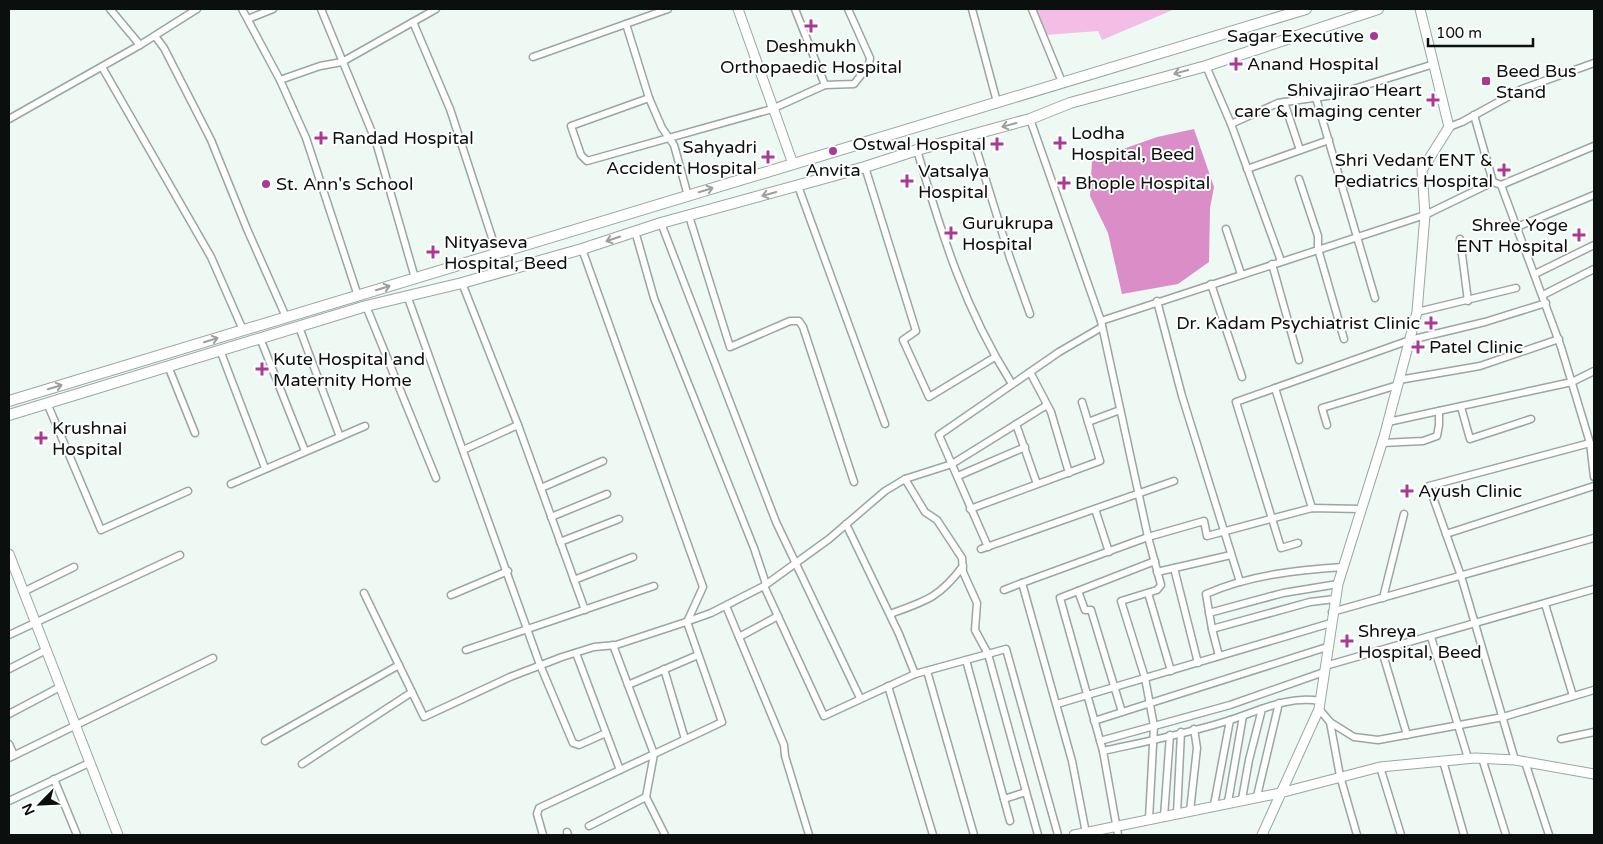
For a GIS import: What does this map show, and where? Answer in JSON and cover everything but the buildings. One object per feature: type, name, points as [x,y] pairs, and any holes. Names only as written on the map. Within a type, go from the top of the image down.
[{"type":"main road","points":[[9,401],[1306,9]]},
{"type":"main road","points":[[9,414],[366,306],[408,298],[582,249],[661,223],[865,168],[918,150],[1030,119],[1070,103],[1206,66],[1378,9]]},
{"type":"street","points":[[110,9],[140,45]]},
{"type":"street","points":[[9,119],[140,45],[196,9]]},
{"type":"street","points":[[242,9],[280,80],[306,138],[358,296]]},
{"type":"street","points":[[248,18],[272,9]]},
{"type":"street","points":[[321,9],[376,142],[415,278]]},
{"type":"street","points":[[280,80],[320,66],[342,62],[436,9]]},
{"type":"street","points":[[533,58],[668,9]]},
{"type":"street","points":[[738,9],[793,164]]},
{"type":"street","points":[[795,9],[825,85]]},
{"type":"street","points":[[648,98],[570,126],[581,155],[587,161],[773,108],[825,85],[854,84],[870,65],[870,58],[848,9]]},
{"type":"street","points":[[972,9],[997,102]]},
{"type":"street","points":[[1032,9],[1062,82]]},
{"type":"street","points":[[1420,9],[1449,127]]},
{"type":"street","points":[[413,22],[450,109],[497,253]]},
{"type":"street","points":[[626,24],[648,98],[681,166],[688,196]]},
{"type":"street","points":[[155,36],[164,48],[211,140],[247,229],[286,317]]},
{"type":"street","points":[[1262,835],[1319,705],[1332,612],[1342,567],[1382,443],[1417,312],[1425,215],[1422,170],[1449,127],[1522,89],[1594,63]]},
{"type":"street","points":[[1231,124],[1258,111],[1284,102],[1334,95],[1434,64]]},
{"type":"street","points":[[1206,66],[1231,124],[1281,261]]},
{"type":"street","points":[[102,67],[211,257],[243,330]]},
{"type":"street","points":[[1316,98],[1375,298]]},
{"type":"street","points":[[1284,102],[1300,150]]},
{"type":"street","points":[[1474,115],[1493,182],[1500,186],[1559,340],[1590,443],[1594,477]]},
{"type":"street","points":[[1030,119],[1102,324],[1137,494],[1161,585],[1157,590],[1121,601],[1145,678],[1154,726],[1155,739],[1149,820]]},
{"type":"street","points":[[972,135],[1010,258],[1030,314]]},
{"type":"street","points":[[1247,168],[1329,140]]},
{"type":"street","points":[[1500,186],[1594,146]]},
{"type":"street","points":[[918,150],[951,259],[973,316],[1012,384]]},
{"type":"street","points":[[865,168],[916,331],[903,340],[930,398],[995,357]]},
{"type":"street","points":[[1299,179],[1318,236],[1318,249],[1344,339]]},
{"type":"street","points":[[1174,481],[984,548],[958,476],[939,435],[1102,324],[1157,301],[1425,215],[1493,182]]},
{"type":"street","points":[[798,186],[885,424]]},
{"type":"street","points":[[1517,227],[1594,195]]},
{"type":"street","points":[[689,216],[730,347],[790,321],[799,321],[803,327],[854,482]]},
{"type":"street","points":[[661,223],[758,479],[860,698]]},
{"type":"street","points":[[1226,229],[1241,274]]},
{"type":"street","points":[[635,231],[654,298],[754,548],[765,585],[824,716],[915,674],[1006,649],[1058,835]]},
{"type":"street","points":[[1460,239],[1468,301]]},
{"type":"street","points":[[1535,274],[1594,245]]},
{"type":"street","points":[[543,835],[537,814],[539,808],[722,722],[687,622],[703,587],[582,249]]},
{"type":"street","points":[[1272,264],[1299,360]]},
{"type":"street","points":[[1543,295],[1594,269]]},
{"type":"street","points":[[462,283],[518,425],[585,610]]},
{"type":"street","points":[[1211,284],[1242,377]]},
{"type":"street","points":[[1417,312],[1516,288]]},
{"type":"street","points":[[408,298],[540,665],[573,743],[579,746],[606,733]]},
{"type":"street","points":[[1157,301],[1182,396],[1240,582]]},
{"type":"street","points":[[1298,543],[1281,548],[1236,402],[1410,340],[1485,322],[1546,303]]},
{"type":"street","points":[[366,306],[436,478]]},
{"type":"street","points":[[299,327],[340,436]]},
{"type":"street","points":[[260,338],[305,451]]},
{"type":"street","points":[[1327,426],[1322,408],[1399,383],[1480,366],[1559,340]]},
{"type":"street","points":[[220,350],[265,468]]},
{"type":"street","points":[[168,366],[195,433]]},
{"type":"street","points":[[1388,422],[1572,382],[1594,371]]},
{"type":"street","points":[[1030,372],[1047,405],[1069,472]]},
{"type":"street","points":[[1275,388],[1312,508]]},
{"type":"street","points":[[970,509],[1100,461],[1082,402]]},
{"type":"street","points":[[47,403],[101,530],[188,491]]},
{"type":"street","points":[[364,593],[424,717],[540,665],[576,652],[613,645],[687,622],[726,606],[765,585],[796,564],[885,491],[905,480],[952,464],[1047,405]]},
{"type":"street","points":[[1461,407],[1470,439],[1531,419]]},
{"type":"street","points":[[1088,422],[1120,410]]},
{"type":"street","points":[[1382,443],[1423,441],[1437,436],[1439,411]]},
{"type":"street","points":[[1016,424],[1037,484]]},
{"type":"street","points":[[463,450],[518,425]]},
{"type":"street","points":[[231,484],[365,426]]},
{"type":"street","points":[[1514,760],[1461,576],[1430,486],[1590,443]]},
{"type":"street","points":[[958,476],[1025,447]]},
{"type":"street","points":[[541,488],[603,462]]},
{"type":"street","points":[[905,480],[925,512],[937,520],[962,558],[963,566],[977,603],[975,630],[988,654],[1038,835]]},
{"type":"street","points":[[1446,534],[1594,486]]},
{"type":"street","points":[[551,517],[608,494]]},
{"type":"street","points":[[1004,590],[1148,537],[1204,520],[1207,536],[1312,508],[1361,509]]},
{"type":"street","points":[[1095,509],[1109,552]]},
{"type":"street","points":[[1382,598],[1404,514]]},
{"type":"street","points":[[560,542],[619,519]]},
{"type":"street","points":[[846,524],[890,614],[915,674]]},
{"type":"street","points":[[1332,612],[1594,538]]},
{"type":"street","points":[[9,554],[118,835]]},
{"type":"street","points":[[9,635],[180,555]]},
{"type":"street","points":[[1157,572],[1231,555]]},
{"type":"street","points":[[574,580],[633,557]]},
{"type":"street","points":[[1118,831],[1100,741],[1060,598],[1155,561]]},
{"type":"street","points":[[23,592],[74,566]]},
{"type":"street","points":[[890,614],[936,595],[949,584],[963,566]]},
{"type":"street","points":[[1219,656],[1206,594],[1240,582],[1302,570],[1342,567]]},
{"type":"street","points":[[1174,568],[1198,663]]},
{"type":"street","points":[[451,595],[508,572]]},
{"type":"street","points":[[1022,583],[1072,761],[1082,834],[1118,831],[1149,820],[1242,799],[1280,793],[1380,767],[1482,758],[1514,760],[1594,774]]},
{"type":"street","points":[[1209,613],[1283,593],[1338,584]]},
{"type":"street","points":[[466,650],[654,586]]},
{"type":"street","points":[[1100,741],[1230,705],[1324,669],[1382,650],[1476,625],[1594,590]]},
{"type":"street","points":[[1078,591],[1085,610],[1091,610],[1122,712]]},
{"type":"street","points":[[1148,593],[1170,671]]},
{"type":"street","points":[[1212,629],[1310,602],[1335,599]]},
{"type":"street","points":[[1545,604],[1574,696]]},
{"type":"street","points":[[726,606],[784,745],[785,756],[809,835]]},
{"type":"street","points":[[739,637],[778,616]]},
{"type":"street","points":[[1057,704],[1331,623]]},
{"type":"street","points":[[1431,637],[1468,758]]},
{"type":"street","points":[[613,645],[654,754],[646,797],[665,835]]},
{"type":"street","points":[[1094,721],[1327,647]]},
{"type":"street","points":[[9,669],[46,650]]},
{"type":"street","points":[[1382,650],[1407,735]]},
{"type":"street","points":[[576,652],[620,770]]},
{"type":"street","points":[[628,685],[698,655]]},
{"type":"street","points":[[9,744],[11,756],[213,658]]},
{"type":"street","points":[[966,660],[1010,820]]},
{"type":"street","points":[[265,741],[399,665]]},
{"type":"street","points":[[664,669],[685,739]]},
{"type":"street","points":[[927,671],[974,835]]},
{"type":"street","points":[[888,686],[933,835]]},
{"type":"street","points":[[9,714],[60,687]]},
{"type":"street","points":[[1330,722],[1354,737],[1378,740],[1503,717],[1594,690]]},
{"type":"street","points":[[302,764],[412,692]]},
{"type":"street","points":[[1102,751],[1230,720],[1280,703],[1306,698],[1319,705],[1330,722],[1340,776],[1356,835]]},
{"type":"street","points":[[1257,796],[1280,703]]},
{"type":"street","points":[[1242,799],[1249,760],[1262,709]]},
{"type":"street","points":[[1228,802],[1243,716]]},
{"type":"street","points":[[1214,805],[1230,720]]},
{"type":"street","points":[[1190,811],[1197,748],[1194,729]]},
{"type":"street","points":[[1176,814],[1181,732]]},
{"type":"street","points":[[1561,739],[1594,732]]},
{"type":"street","points":[[1164,817],[1170,735]]},
{"type":"street","points":[[1482,758],[1506,835]]},
{"type":"street","points":[[1443,761],[1464,835]]},
{"type":"street","points":[[1525,762],[1549,835]]},
{"type":"street","points":[[9,801],[90,763]]},
{"type":"street","points":[[1380,767],[1401,835]]},
{"type":"street","points":[[54,779],[77,835]]},
{"type":"street","points":[[1004,799],[1026,792]]},
{"type":"street","points":[[589,826],[646,797]]},
{"type":"shaded area","points":[[1036,9],[1175,9],[1102,40],[1098,31],[1045,35]]},
{"type":"shaded area","points":[[1194,129],[1214,187],[1210,208],[1209,262],[1178,284],[1122,294],[1108,233],[1090,196],[1092,160],[1157,137]]},
{"type":"place","name":"Deshmukh Orthopaedic Hospital","points":[[811,26]]},
{"type":"place","name":"Sagar Executive","points":[[1374,36]]},
{"type":"place","name":"Anand Hospital","points":[[1236,64]]},
{"type":"place","name":"Beed Bus Stand","points":[[1486,81]]},
{"type":"place","name":"Shivajirao Heart care & Imaging center","points":[[1433,100]]},
{"type":"place","name":"Randad Hospital","points":[[321,138]]},
{"type":"place","name":"Lodha Hospital, Beed","points":[[1060,143]]},
{"type":"place","name":"Ostwal Hospital","points":[[997,144]]},
{"type":"place","name":"Anvita","points":[[833,151]]},
{"type":"place","name":"Sahyadri Accident Hospital","points":[[768,157]]},
{"type":"place","name":"Shri Vedant ENT & Pediatrics Hospital","points":[[1504,170]]},
{"type":"place","name":"Vatsalya Hospital","points":[[907,181]]},
{"type":"place","name":"Bhople Hospital","points":[[1064,183]]},
{"type":"place","name":"St. Ann's School","points":[[266,184]]},
{"type":"place","name":"Gurukrupa Hospital","points":[[951,233]]},
{"type":"place","name":"Shree Yoge ENT Hospital","points":[[1579,235]]},
{"type":"place","name":"Nityaseva Hospital, Beed","points":[[433,252]]},
{"type":"place","name":"Dr. Kadam Psychiatrist Clinic","points":[[1431,323]]},
{"type":"place","name":"Patel Clinic","points":[[1418,347]]},
{"type":"place","name":"Kute Hospital and Maternity Home","points":[[262,369]]},
{"type":"place","name":"Krushnai Hospital","points":[[41,438]]},
{"type":"place","name":"Ayush Clinic","points":[[1407,491]]},
{"type":"place","name":"Shreya Hospital, Beed","points":[[1347,641]]}]
